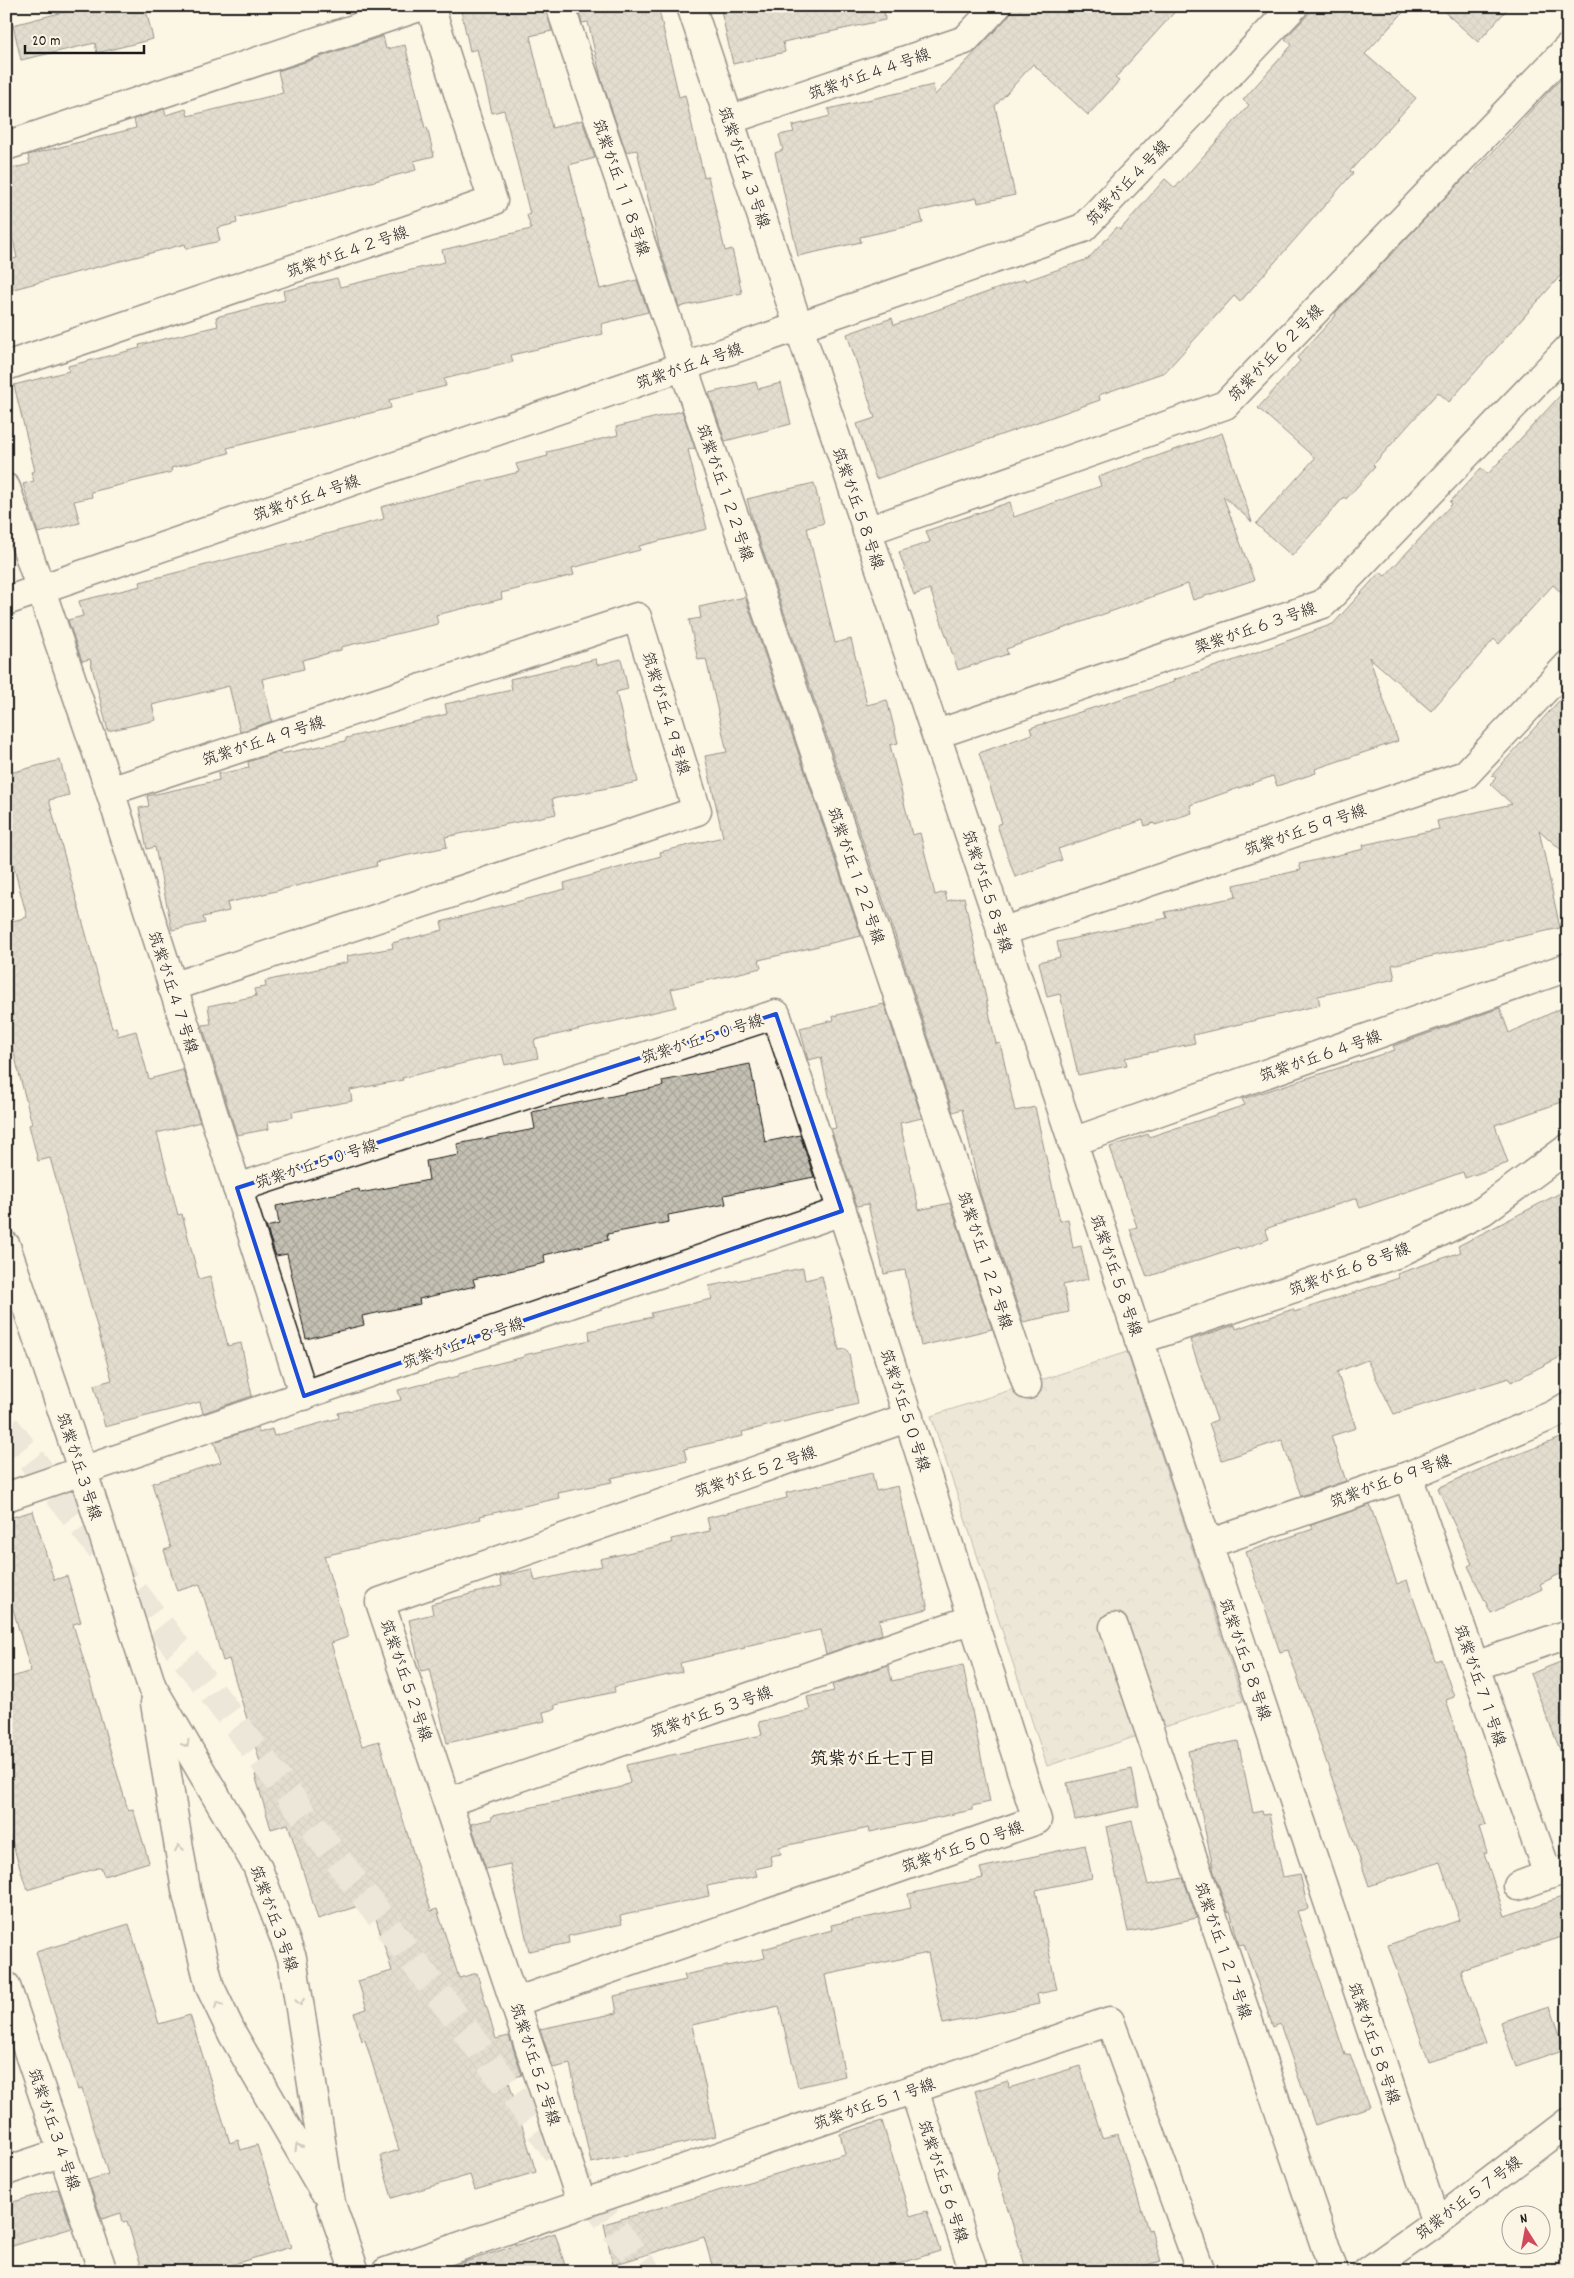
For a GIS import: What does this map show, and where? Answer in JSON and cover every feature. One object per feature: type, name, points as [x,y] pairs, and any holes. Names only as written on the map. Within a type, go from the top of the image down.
[{"type":"street","points":[[6,146],[422,6]]},
{"type":"street","name":"筑紫が丘４２号線","points":[[6,366],[492,202],[430,6]]},
{"type":"street","name":"筑紫が丘１１８号線","points":[[560,6],[684,367]]},
{"type":"street","name":"筑紫が丘４３号線","points":[[691,6],[798,328]]},
{"type":"street","name":"筑紫が丘４４号線","points":[[729,120],[965,40],[997,6]]},
{"type":"street","name":"筑紫が丘４号線","points":[[6,601],[1083,228],[1294,6]]},
{"type":"street","name":"筑紫が丘６２号線","points":[[867,530],[1225,405],[1568,48]]},
{"type":"street","name":"筑紫が丘５８号線","points":[[798,328],[937,734],[1001,932],[1436,2223]]},
{"type":"street","name":"築紫が丘６３号線","points":[[937,734],[1323,604],[1568,348]]},
{"type":"street","name":"筑紫が丘１２２号線","points":[[684,367],[892,978],[1027,1385]]},
{"type":"street","name":"筑紫が丘４７号線","points":[[6,488],[110,791],[304,1396]]},
{"type":"street","name":"筑紫が丘４９号線","points":[[110,791],[637,617],[697,811],[172,987]]},
{"type":"street","name":"筑紫が丘５９号線","points":[[1001,932],[1466,775],[1568,665]]},
{"type":"street","name":"筑紫が丘６４号線","points":[[1072,1142],[1568,967]]},
{"type":"street","name":"筑紫が丘５０号線","points":[[237,1188],[776,1014],[842,1211],[1037,1820],[515,2002]]},
{"type":"street","name":"筑紫が丘６８号線","points":[[1139,1340],[1396,1254],[1484,1212],[1568,1148]]},
{"type":"street","name":"筑紫が丘４８号線","points":[[6,1498],[842,1211]]},
{"type":"street","name":"筑紫が丘３号線","points":[[6,1246],[83,1472],[152,1687],[186,1890],[210,1987],[233,2035],[331,2204]]},
{"type":"street","name":"筑紫が丘６９号線","points":[[1208,1544],[1408,1476],[1553,1415],[1568,1406]]},
{"type":"street","name":"筑紫が丘５２号線","points":[[582,2204],[380,1602],[909,1418]]},
{"type":"street","name":"筑紫が丘７１号線","points":[[1408,1476],[1475,1666],[1558,1872]]},
{"type":"street","name":"筑紫が丘５３号線","points":[[448,1802],[973,1619]]},
{"type":"street","name":"筑紫が丘１２７号線","points":[[1114,1627],[1334,2272]]},
{"type":"street","points":[[1475,1666],[1568,1634]]},
{"type":"street","name":"筑紫が丘３号線","points":[[152,1687],[257,1866],[292,1958],[331,2204],[355,2272]]},
{"type":"street","points":[[1518,1886],[1558,1872]]},
{"type":"street","name":"筑紫が丘３４号線","points":[[6,1986],[103,2272]]},
{"type":"street","name":"筑紫が丘５１号線","points":[[386,2272],[1110,2021],[1201,2272]]},
{"type":"street","name":"筑紫が丘５６号線","points":[[914,2090],[974,2272]]},
{"type":"street","name":"筑紫が丘５７号線","points":[[1367,2272],[1436,2223],[1568,2122]]},
{"type":"street","points":[[6,2171],[63,2152]]},
{"type":"highlighted area","points":[[776,1014],[842,1211],[304,1396],[237,1188]]},
{"type":"green space","points":[[1127,1352],[1243,1701],[1047,1766],[931,1416]]},
{"type":"green space","points":[[1568,2256],[1568,2272],[1546,2272]]},
{"type":"building","points":[[87,6],[145,6],[153,39],[97,53],[95,43],[21,60],[13,25]]},
{"type":"building","points":[[460,6],[545,6],[552,31],[530,36],[552,128],[582,120],[595,158],[569,165],[600,289],[637,280],[648,312],[601,324],[603,334],[511,355],[513,362],[444,379],[446,386],[389,400],[391,408],[227,448],[229,453],[171,468],[172,472],[91,492],[92,497],[74,501],[80,523],[38,533],[23,484],[34,481],[31,472],[35,471],[14,385],[69,371],[68,366],[140,348],[139,345],[218,326],[216,317],[285,300],[283,291],[337,278],[340,287],[445,262],[442,250],[531,229],[527,215],[530,214],[504,110],[492,113],[477,49],[470,51]]},
{"type":"building","points":[[577,6],[658,6],[679,97],[685,95],[704,177],[708,176],[725,251],[732,249],[742,293],[679,307],[659,246],[637,150],[626,152],[601,78],[588,22],[582,23]]},
{"type":"building","points":[[720,6],[884,6],[885,20],[783,42],[785,52],[733,64]]},
{"type":"building","points":[[1014,6],[1180,6],[1115,78],[1119,81],[1088,115],[1033,64],[995,106],[1015,195],[978,203],[977,198],[920,211],[923,223],[860,237],[861,242],[798,256],[775,153],[783,150],[779,135],[794,132],[792,126],[830,116],[828,109],[933,85],[935,95],[1008,17]]},
{"type":"building","points":[[1316,6],[1409,6],[1365,54],[1416,98],[1350,171],[1353,173],[1240,302],[1234,296],[1165,372],[1099,395],[1100,400],[876,479],[857,424],[875,418],[847,334],[892,318],[894,325],[1088,259],[1117,227],[1120,230],[1165,179],[1175,188],[1249,105],[1243,100],[1292,45],[1285,39]]},
{"type":"building","points":[[1438,6],[1510,6],[1478,42]]},
{"type":"building","points":[[383,36],[386,49],[405,45],[425,128],[427,127],[434,156],[414,161],[416,170],[236,218],[237,223],[217,228],[220,241],[186,249],[185,244],[6,291],[6,260],[17,258],[6,208],[6,170],[30,164],[28,155],[136,128],[134,119],[164,109],[166,115],[186,109],[188,116],[283,93],[278,71]]},
{"type":"building","points":[[1568,71],[1568,267],[1449,402],[1438,392],[1373,465],[1375,467],[1346,499],[1344,497],[1292,556],[1256,524],[1315,458],[1258,408],[1300,361],[1297,358],[1336,315],[1335,313],[1469,173],[1471,175]]},
{"type":"building","points":[[756,382],[758,389],[781,383],[791,424],[725,441],[709,393]]},
{"type":"building","points":[[1568,387],[1568,599],[1553,585],[1499,644],[1494,639],[1431,711],[1369,657],[1398,741],[1315,769],[1316,773],[1277,786],[1273,776],[1190,805],[1192,813],[1155,825],[1154,823],[1145,826],[1143,820],[1058,849],[1062,860],[1015,877],[997,825],[1002,823],[979,753],[1032,734],[1030,728],[1174,682],[1173,680],[1235,660],[1333,624],[1380,572],[1385,576],[1452,504],[1450,502],[1481,468],[1488,474]]},
{"type":"building","points":[[682,411],[695,448],[688,450],[707,529],[639,546],[640,550],[572,568],[574,575],[501,593],[502,599],[436,615],[438,624],[341,647],[341,650],[302,660],[304,669],[262,679],[272,721],[240,732],[229,686],[152,705],[156,720],[108,731],[90,659],[82,661],[68,620],[83,616],[79,601],[141,586],[140,582],[384,519],[381,507],[519,472],[516,464],[548,456],[547,452],[618,435],[616,427]]},
{"type":"building","points":[[1222,433],[1252,522],[1223,496],[1254,580],[1193,600],[1188,584],[1006,649],[1008,654],[958,670],[930,589],[914,595],[899,552],[930,542],[926,531],[1010,502],[1014,517],[1101,486],[1098,477]]},
{"type":"building","points":[[814,483],[824,523],[807,528],[835,643],[851,639],[867,705],[887,700],[898,743],[890,745],[912,835],[920,833],[935,895],[945,892],[947,901],[964,897],[996,1044],[1000,1043],[1015,1111],[1035,1107],[1060,1221],[1068,1219],[1073,1248],[1081,1246],[1088,1279],[1063,1285],[1069,1312],[1023,1322],[980,1193],[962,1109],[953,1112],[893,929],[754,525],[747,499]]},
{"type":"building","points":[[745,597],[861,936],[759,960],[761,968],[671,989],[676,1007],[534,1040],[538,1058],[505,1065],[502,1054],[402,1078],[403,1080],[350,1090],[352,1101],[292,1112],[293,1117],[268,1122],[269,1129],[237,1135],[202,1025],[211,1024],[208,1006],[256,996],[254,989],[266,987],[265,981],[348,962],[347,956],[393,948],[392,943],[443,930],[441,922],[565,889],[564,883],[661,856],[660,852],[723,837],[705,756],[727,752],[706,659],[698,660],[689,620],[701,618],[699,607]]},
{"type":"building","points":[[596,659],[597,665],[621,659],[628,689],[616,692],[638,782],[552,799],[556,814],[445,837],[447,847],[376,862],[377,866],[227,903],[229,911],[203,917],[205,923],[172,930],[155,847],[147,849],[139,808],[149,806],[147,796],[219,780],[218,774],[249,768],[248,762],[280,751],[280,754],[346,741],[346,738],[447,714],[445,704],[512,690],[510,679]]},
{"type":"building","points":[[1568,691],[1568,856],[1539,830],[1560,928],[1392,965],[1395,979],[1318,996],[1320,1005],[1193,1035],[1195,1043],[1125,1058],[1127,1065],[1078,1075],[1060,994],[1047,997],[1039,962],[1060,957],[1057,942],[1167,918],[1165,912],[1236,897],[1234,885],[1301,870],[1299,864],[1364,849],[1363,845],[1439,829],[1437,821],[1512,804],[1490,784],[1496,778],[1492,775]]},
{"type":"building","points":[[60,760],[69,795],[49,800],[112,1028],[116,1027],[118,1036],[136,1031],[149,1079],[183,1070],[200,1122],[157,1133],[178,1215],[182,1214],[199,1279],[210,1276],[228,1346],[241,1343],[252,1396],[203,1413],[200,1402],[105,1427],[94,1385],[112,1380],[50,1158],[38,1161],[29,1125],[32,1124],[6,1022],[6,923],[27,917],[6,837],[6,774]]},
{"type":"building","points":[[884,1004],[922,1118],[900,1123],[919,1210],[950,1203],[992,1329],[921,1346],[905,1270],[884,1274],[868,1204],[857,1206],[831,1129],[836,1128],[821,1057],[808,1060],[800,1028],[834,1020],[833,1016]]},
{"type":"building","points":[[1568,1005],[1568,1100],[1495,1125],[1508,1163],[1465,1178],[1463,1172],[1360,1208],[1357,1198],[1265,1229],[1269,1239],[1239,1250],[1238,1247],[1147,1277],[1130,1229],[1137,1227],[1110,1147],[1148,1134],[1149,1137],[1245,1105],[1242,1099],[1395,1050],[1393,1046],[1500,1008],[1509,1033]]},
{"type":"building","points":[[750,1064],[765,1142],[800,1135],[814,1177],[724,1195],[726,1204],[668,1215],[669,1222],[607,1234],[608,1240],[544,1255],[545,1263],[473,1279],[475,1286],[419,1299],[420,1304],[362,1316],[364,1325],[306,1339],[287,1254],[276,1256],[266,1227],[279,1224],[276,1206],[359,1189],[360,1193],[429,1180],[426,1161],[459,1155],[457,1144],[535,1129],[532,1112],[663,1086],[662,1081]]},
{"type":"building","points":[[1568,1189],[1568,1353],[1511,1382],[1509,1378],[1394,1414],[1367,1360],[1337,1372],[1356,1428],[1331,1436],[1346,1481],[1301,1496],[1282,1440],[1222,1460],[1209,1423],[1217,1420],[1190,1340],[1235,1325],[1236,1329],[1293,1309],[1294,1312],[1399,1278],[1397,1274],[1461,1252],[1458,1246]]},
{"type":"building","points":[[803,1268],[805,1280],[822,1276],[839,1350],[846,1349],[849,1354],[858,1404],[742,1432],[743,1436],[684,1449],[687,1461],[611,1478],[612,1482],[558,1493],[559,1498],[480,1516],[481,1519],[324,1556],[348,1637],[331,1643],[362,1746],[379,1741],[431,1911],[437,1909],[459,1978],[477,1973],[496,2039],[509,2036],[522,2075],[508,2079],[536,2172],[475,2190],[470,2175],[392,2198],[380,2156],[399,2150],[365,2040],[362,2041],[354,2013],[367,2009],[358,1981],[392,1971],[371,1902],[318,1919],[288,1824],[271,1829],[255,1775],[263,1772],[229,1659],[223,1661],[200,1584],[177,1591],[164,1550],[171,1548],[152,1483],[221,1462],[214,1442],[258,1427],[259,1433],[272,1429],[274,1436],[339,1418],[338,1413],[401,1400],[398,1390],[459,1376],[459,1373],[524,1357],[524,1355],[590,1340],[589,1331],[652,1317],[651,1313],[712,1299],[709,1286]]},
{"type":"building","points":[[1561,1438],[1568,1456],[1568,1570],[1540,1584],[1542,1589],[1491,1613],[1468,1566],[1472,1564],[1438,1488],[1492,1464]]},
{"type":"building","points":[[872,1473],[876,1491],[898,1486],[928,1609],[879,1620],[882,1634],[826,1654],[820,1630],[745,1646],[745,1648],[680,1663],[682,1672],[614,1687],[615,1692],[555,1705],[555,1709],[543,1712],[545,1721],[447,1743],[430,1669],[421,1671],[409,1620],[433,1614],[431,1604],[502,1586],[500,1576],[532,1569],[535,1581],[602,1566],[600,1559],[672,1543],[671,1539],[710,1531],[707,1518],[787,1498],[786,1493]]},
{"type":"building","points":[[1370,1505],[1397,1584],[1407,1580],[1435,1661],[1441,1659],[1454,1697],[1446,1700],[1486,1825],[1479,1827],[1487,1852],[1484,1853],[1505,1916],[1568,1895],[1568,1935],[1461,1970],[1486,2044],[1429,2062],[1388,1945],[1460,1920],[1440,1862],[1369,1886],[1288,1650],[1280,1652],[1246,1552],[1313,1529],[1311,1525]]},
{"type":"building","points":[[33,1511],[54,1580],[67,1576],[81,1622],[73,1624],[128,1810],[133,1809],[149,1862],[104,1876],[101,1867],[27,1890],[6,1823],[6,1679],[31,1671],[6,1585],[6,1519]]},
{"type":"building","points":[[1568,1659],[1568,1764],[1566,1765],[1530,1674]]},
{"type":"building","points":[[888,1665],[892,1681],[963,1665],[990,1802],[972,1806],[972,1810],[870,1832],[869,1828],[779,1847],[781,1854],[770,1856],[772,1865],[755,1869],[757,1876],[707,1886],[709,1896],[620,1916],[622,1924],[568,1936],[569,1943],[529,1951],[510,1864],[486,1869],[471,1824],[492,1819],[492,1816],[618,1788],[630,1783],[626,1765],[762,1735],[759,1722],[810,1710],[807,1697],[834,1691],[832,1685]]},
{"type":"building","points":[[1238,1741],[1253,1813],[1262,1811],[1263,1815],[1269,1814],[1283,1877],[1300,1874],[1308,1909],[1297,1911],[1345,2055],[1350,2054],[1369,2107],[1315,2125],[1280,2024],[1273,2027],[1244,1944],[1239,1945],[1230,1911],[1228,1912],[1214,1872],[1188,1751]]},
{"type":"building","points":[[1132,1769],[1139,1806],[1075,1820],[1067,1783]]},
{"type":"building","points":[[1132,1821],[1148,1885],[1183,1878],[1197,1918],[1128,1932],[1106,1827]]},
{"type":"building","points":[[1085,1845],[1092,1878],[1036,1890],[1057,1990],[1037,1994],[1039,2004],[943,2024],[928,1953],[825,1975],[845,2076],[798,2087],[779,2006],[692,2025],[716,2136],[591,2163],[570,2064],[553,2068],[540,2029],[617,2013],[614,1996],[686,1980],[684,1975],[765,1958],[763,1949],[832,1930],[831,1925],[911,1908],[908,1894],[983,1878],[980,1868]]},
{"type":"building","points":[[129,1924],[159,2024],[190,2015],[230,2143],[238,2140],[241,2150],[257,2145],[291,2247],[207,2272],[143,2272],[127,2221],[123,2222],[121,2213],[102,2219],[88,2180],[108,2174],[82,2089],[78,2090],[36,1952]]},
{"type":"building","points":[[1550,2006],[1565,2049],[1516,2066],[1500,2022]]},
{"type":"building","points":[[1080,2066],[1102,2138],[1118,2134],[1148,2230],[1151,2229],[1161,2261],[1124,2272],[1027,2272],[975,2091],[1008,2081],[1009,2088]]},
{"type":"building","points":[[882,2121],[910,2216],[927,2211],[940,2251],[873,2272],[714,2272],[704,2237],[613,2265],[604,2224],[845,2154],[840,2134]]},
{"type":"building","points":[[58,2189],[72,2228],[6,2248],[6,2204]]},
{"type":"building","points":[[555,2233],[567,2272],[453,2272],[452,2266]]},
{"type":"tunnel","points":[[6,1427],[214,1695],[647,2272]]},
{"type":"district","name":"筑紫が丘七丁目","points":[[873,1758]]}]
